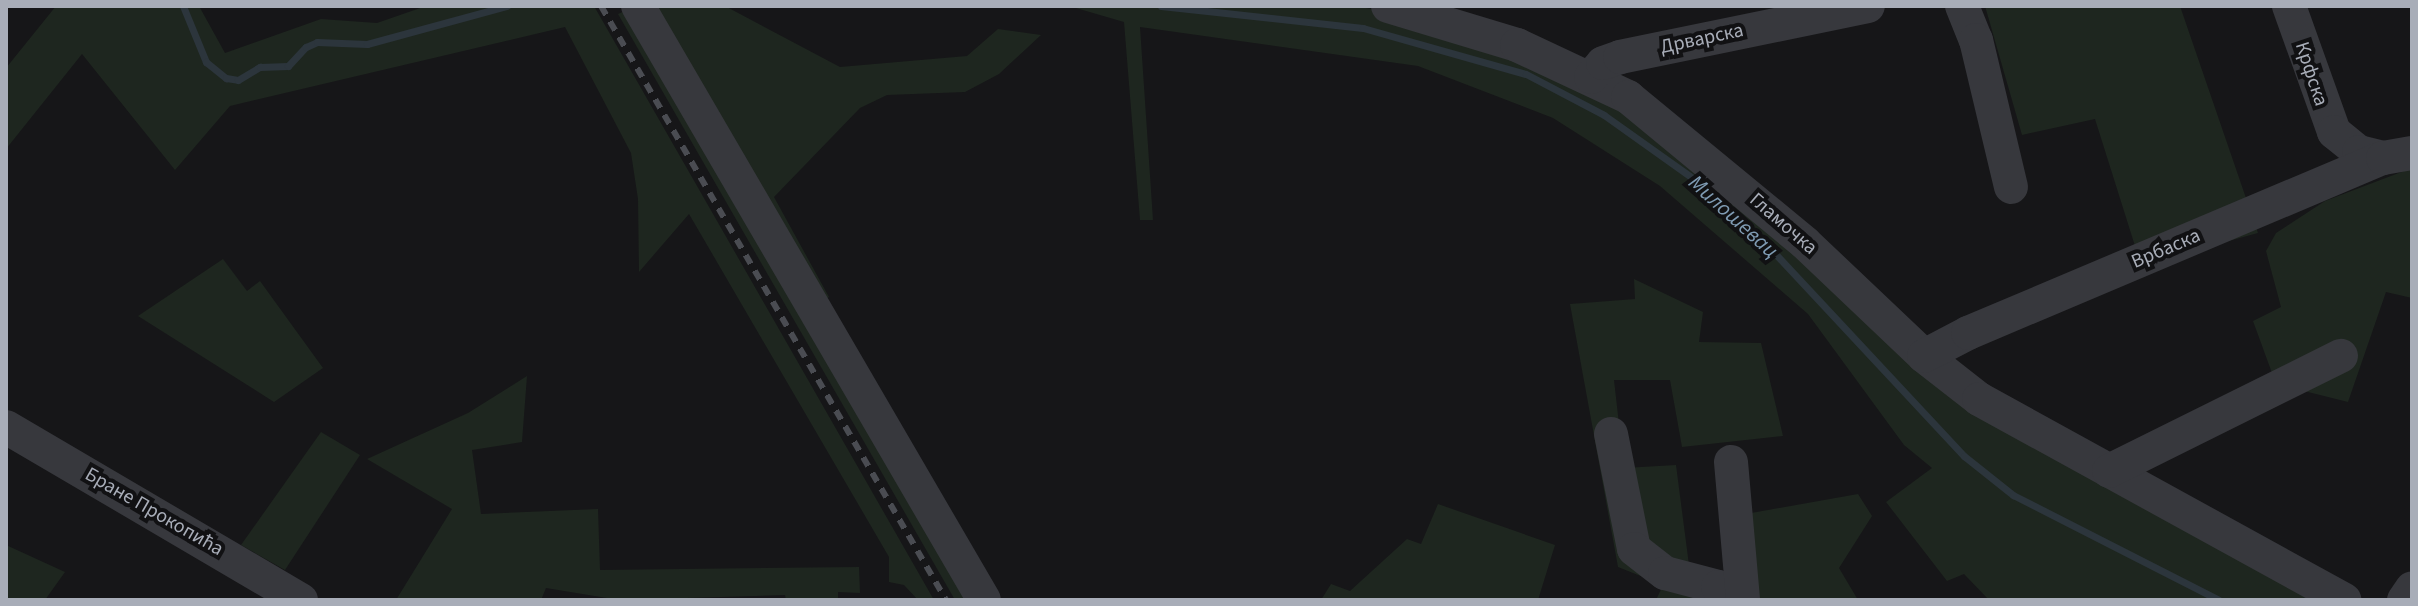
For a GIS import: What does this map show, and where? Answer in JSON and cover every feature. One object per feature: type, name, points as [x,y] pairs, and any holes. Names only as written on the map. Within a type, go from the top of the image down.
[{"type":"street","name":"Гламочка","points":[[1388,6],[1470,28],[1591,77],[1628,97],[1744,191],[1868,299],[1924,356],[1979,399],[2344,600]]},
{"type":"street","name":"Дрварска","points":[[1591,77],[1596,68],[1620,57],[1868,6]]},
{"type":"street","points":[[1962,6],[1976,40],[2011,187]]},
{"type":"street","name":"Крфска","points":[[2289,6],[2334,132],[2359,152],[2397,155]]},
{"type":"street","points":[[640,9],[984,600]]},
{"type":"street","name":"Врбаска","points":[[1924,356],[1968,333],[2397,155]]},
{"type":"street","points":[[2109,471],[2341,356]]},
{"type":"street","name":"Бране Прокопића","points":[[6,427],[301,600]]},
{"type":"street","points":[[1611,434],[1634,549],[1665,573],[1718,587],[1736,600]]},
{"type":"street","points":[[1731,462],[1743,600]]},
{"type":"street","points":[[2404,600],[2412,588]]},
{"type":"shaded area","points":[[56,6],[199,6],[225,53],[321,19],[377,23],[426,6],[594,6],[934,600],[918,600],[904,585],[889,582],[889,557],[689,214],[639,272],[638,199],[631,153],[565,27],[230,106],[175,170],[82,54],[6,149],[6,68]]},
{"type":"shaded area","points":[[652,6],[725,6],[840,67],[967,56],[998,29],[1041,35],[999,74],[965,92],[887,95],[860,108],[774,197],[829,297],[817,305]]},
{"type":"shaded area","points":[[1069,6],[1353,6],[1391,12],[1612,97],[1721,179],[1923,369],[2325,600],[1989,600],[1964,574],[1947,581],[1886,502],[1932,468],[1904,445],[1808,314],[1660,186],[1553,118],[1418,66],[1140,27],[1153,220],[1140,220],[1124,22]]},
{"type":"shaded area","points":[[1985,6],[2180,6],[2258,233],[2141,265],[2095,119],[2022,135]]},
{"type":"shaded area","points":[[629,9],[972,600],[955,600],[618,14]]},
{"type":"shaded area","points":[[2412,168],[2412,298],[2386,292],[2348,402],[2276,384],[2253,321],[2281,307],[2266,251],[2276,233],[2325,201]]},
{"type":"shaded area","points":[[223,259],[247,291],[260,281],[323,368],[274,402],[138,316]]},
{"type":"shaded area","points":[[1634,279],[1703,312],[1699,342],[1761,343],[1783,436],[1682,447],[1670,380],[1614,380],[1624,468],[1676,465],[1692,588],[1718,600],[1656,600],[1663,585],[1618,567],[1570,304],[1635,299]]},
{"type":"shaded area","points":[[527,376],[522,442],[472,450],[481,514],[598,509],[600,570],[859,567],[860,593],[838,592],[838,600],[786,600],[785,595],[619,600],[546,588],[541,600],[396,600],[452,509],[367,459],[468,413]]},
{"type":"shaded area","points":[[321,432],[360,455],[285,570],[241,545]]},
{"type":"shaded area","points":[[1858,494],[1872,516],[1839,568],[1858,600],[1758,600],[1751,513]]},
{"type":"shaded area","points":[[1438,504],[1555,545],[1538,600],[1321,600],[1331,584],[1350,591],[1407,539],[1421,544]]},
{"type":"shaded area","points":[[6,545],[65,572],[45,600],[6,600]]},
{"type":"waterway","name":"Милошевац","points":[[183,6],[206,62],[226,78],[238,80],[260,67],[288,66],[306,47],[317,42],[367,44],[507,6]]},
{"type":"waterway","name":"Милошевац","points":[[1161,6],[1363,28],[1526,74],[1604,115],[1697,181],[1769,247],[1964,456],[2013,495],[2219,600]]},
{"type":"railway","points":[[601,6],[946,600]]}]
